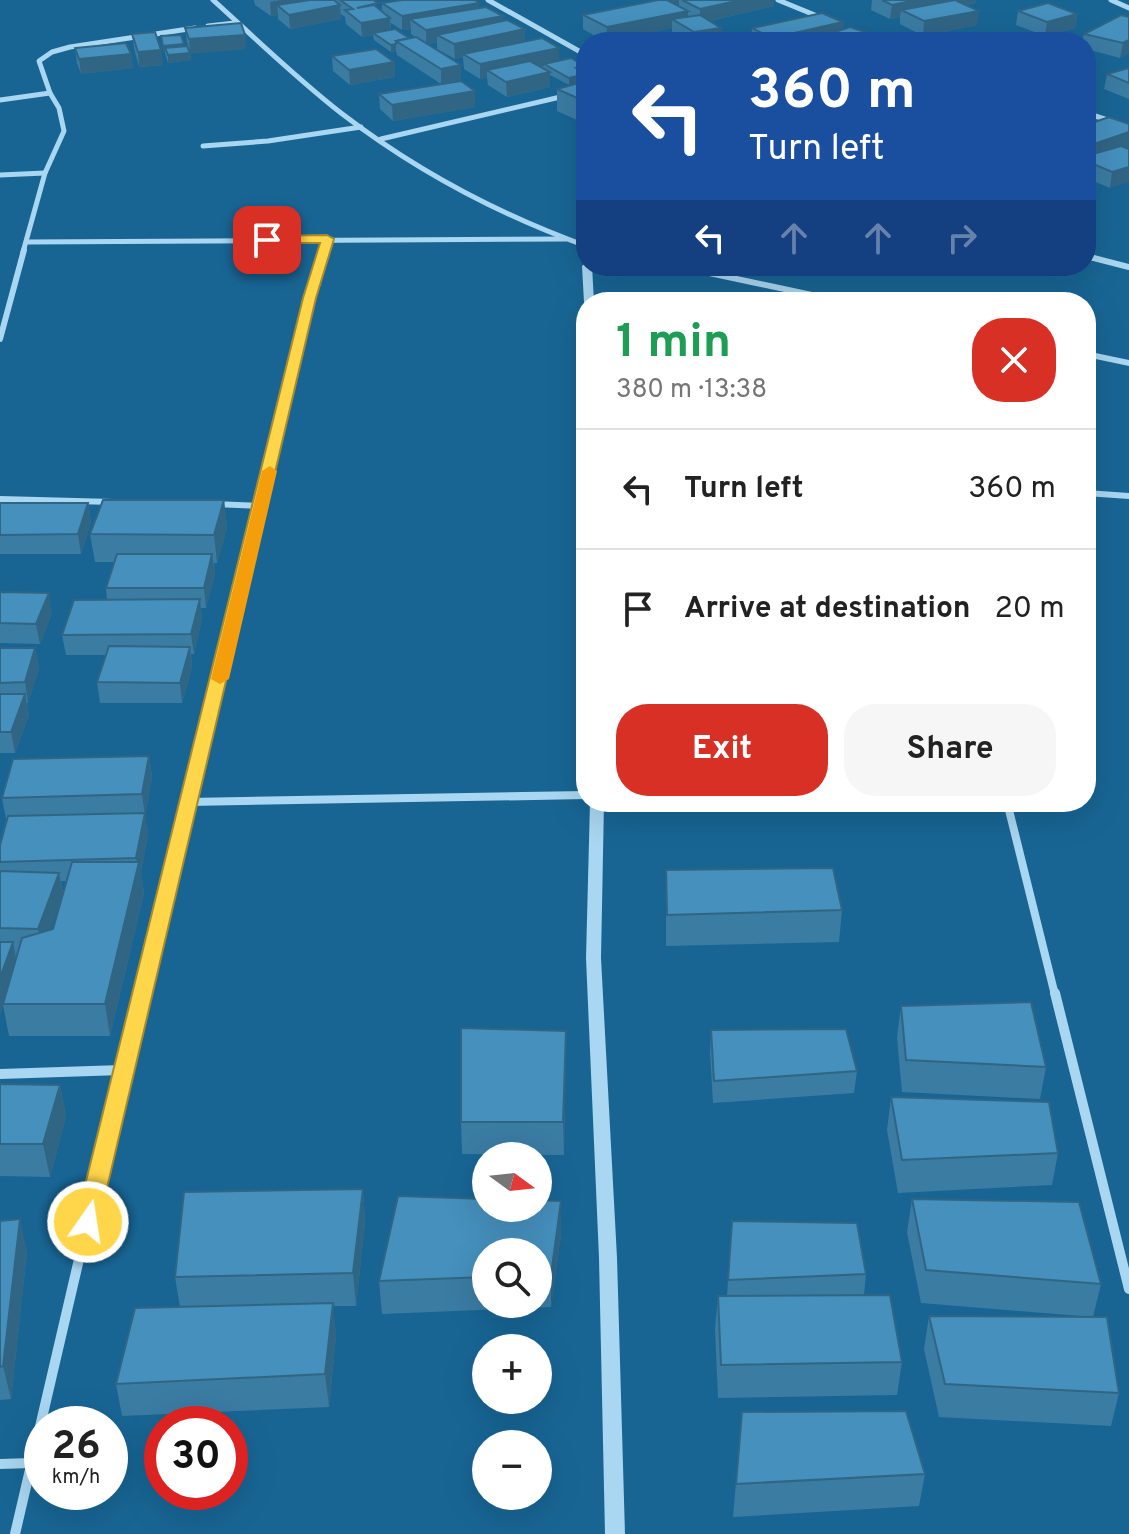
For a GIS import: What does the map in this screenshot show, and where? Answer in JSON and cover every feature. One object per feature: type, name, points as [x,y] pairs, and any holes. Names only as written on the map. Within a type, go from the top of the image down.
[{"type":"street","points":[[213,0],[235,23],[361,127],[496,209],[576,243]]},
{"type":"street","points":[[488,0],[576,49]]},
{"type":"street","points":[[778,0],[836,24]]},
{"type":"street","points":[[1111,0],[1129,8]]},
{"type":"street","points":[[0,339],[45,173],[64,131],[59,108],[50,93],[39,61],[52,52],[84,45],[235,23]]},
{"type":"street","points":[[0,100],[50,93]]},
{"type":"street","points":[[381,139],[576,93]]},
{"type":"street","points":[[1096,116],[1129,127]]},
{"type":"street","points":[[203,146],[268,141],[361,127]]},
{"type":"street","points":[[0,175],[45,173]]},
{"type":"street","points":[[45,1406],[122,1070],[309,298],[327,239]]},
{"type":"street","points":[[28,242],[566,239]]},
{"type":"street","points":[[1096,259],[1129,267]]},
{"type":"street","points":[[723,276],[798,292]]},
{"type":"street","points":[[0,307],[11,307]]},
{"type":"street","points":[[1096,356],[1129,363]]},
{"type":"street","points":[[1096,494],[1129,496]]},
{"type":"street","points":[[0,499],[123,502]]},
{"type":"street","points":[[200,504],[261,506]]},
{"type":"street","points":[[189,802],[576,795]]},
{"type":"street","points":[[596,812],[592,861],[594,1027],[606,1221],[615,1534]]},
{"type":"street","points":[[1010,812],[1129,1289]]},
{"type":"street","points":[[0,1074],[122,1070]]},
{"type":"street","points":[[0,1464],[24,1463]]},
{"type":"street","points":[[15,1534],[24,1496]]},
{"type":"building","points":[[334,0],[340,5],[289,15],[277,5]]},
{"type":"building","points":[[340,0],[373,0],[378,3],[357,8],[374,5],[390,18],[361,23],[345,10],[353,9]]},
{"type":"building","points":[[475,0],[479,3],[402,16],[382,3]]},
{"type":"building","points":[[667,0],[688,11],[607,27],[583,15]]},
{"type":"building","points":[[682,0],[741,0],[700,9]]},
{"type":"building","points":[[882,0],[916,0],[892,5]]},
{"type":"building","points":[[955,0],[979,11],[924,21],[901,10]]},
{"type":"building","points":[[1048,3],[1077,14],[1047,22],[1018,11]]},
{"type":"building","points":[[486,7],[503,16],[426,30],[410,19]]},
{"type":"building","points":[[822,13],[843,22],[799,32],[760,32],[752,28]]},
{"type":"building","points":[[700,15],[721,28],[694,32],[672,19]]},
{"type":"building","points":[[1121,15],[1129,17],[1129,40],[1123,43],[1096,37],[1096,32],[1088,32]]},
{"type":"building","points":[[507,20],[525,29],[454,44],[437,35]]},
{"type":"building","points":[[241,23],[245,35],[189,39],[185,28]]},
{"type":"building","points":[[850,27],[865,32],[835,32]]},
{"type":"building","points":[[395,29],[409,38],[391,45],[373,33]]},
{"type":"building","points":[[155,32],[161,50],[138,52],[132,34]]},
{"type":"building","points":[[181,35],[184,44],[163,46],[161,36]]},
{"type":"building","points":[[416,37],[461,65],[441,69],[396,41]]},
{"type":"building","points":[[542,38],[559,48],[480,64],[463,54]]},
{"type":"building","points":[[126,43],[131,54],[79,59],[75,48]]},
{"type":"building","points":[[187,46],[190,53],[168,55],[165,48]]},
{"type":"building","points":[[376,49],[394,62],[349,70],[332,56]]},
{"type":"building","points":[[571,58],[576,61],[576,76],[569,78],[544,64]]},
{"type":"building","points":[[530,61],[550,72],[506,82],[487,70]]},
{"type":"building","points":[[1129,68],[1129,83],[1107,74]]},
{"type":"building","points":[[461,81],[475,91],[392,105],[379,94]]},
{"type":"building","points":[[576,84],[576,98],[557,89]]},
{"type":"building","points":[[1109,117],[1129,124],[1129,132],[1096,143],[1096,122]]},
{"type":"building","points":[[1121,146],[1129,149],[1129,167],[1112,172],[1096,165],[1096,153]]},
{"type":"building","points":[[103,500],[224,500],[214,535],[90,534]]},
{"type":"building","points":[[0,503],[88,503],[78,534],[0,535]]},
{"type":"building","points":[[117,554],[212,554],[204,588],[106,588]]},
{"type":"building","points":[[0,592],[49,593],[36,624],[0,623]]},
{"type":"building","points":[[200,599],[191,634],[62,635],[74,600]]},
{"type":"building","points":[[109,646],[190,647],[180,683],[97,682]]},
{"type":"building","points":[[0,648],[35,648],[25,682],[0,683]]},
{"type":"building","points":[[0,694],[25,694],[11,732],[0,732]]},
{"type":"building","points":[[149,756],[142,794],[2,798],[13,759]]},
{"type":"building","points":[[145,813],[136,858],[0,862],[0,845],[8,816]]},
{"type":"building","points":[[72,862],[139,862],[105,1004],[3,1004],[22,938],[53,929]]},
{"type":"building","points":[[833,868],[842,910],[667,915],[666,870]]},
{"type":"building","points":[[0,871],[59,873],[38,929],[0,928]]},
{"type":"building","points":[[0,942],[13,942],[0,978]]},
{"type":"building","points":[[1031,1002],[1046,1067],[906,1060],[901,1006]]},
{"type":"building","points":[[461,1028],[566,1031],[563,1122],[461,1122]]},
{"type":"building","points":[[846,1029],[857,1071],[714,1081],[711,1030]]},
{"type":"building","points":[[0,1084],[60,1085],[43,1144],[0,1144]]},
{"type":"building","points":[[891,1097],[1049,1102],[1058,1153],[902,1160]]},
{"type":"building","points":[[363,1189],[353,1273],[175,1277],[184,1192]]},
{"type":"building","points":[[398,1196],[472,1199],[472,1222],[552,1222],[552,1201],[561,1201],[552,1268],[552,1238],[472,1238],[472,1278],[379,1281]]},
{"type":"building","points":[[912,1199],[1079,1202],[1101,1284],[926,1270]]},
{"type":"building","points":[[20,1219],[3,1366],[0,1367],[0,1221]]},
{"type":"building","points":[[732,1221],[857,1223],[866,1274],[728,1280]]},
{"type":"building","points":[[890,1295],[902,1362],[721,1365],[718,1296]]},
{"type":"building","points":[[333,1303],[325,1374],[116,1384],[135,1308]]},
{"type":"building","points":[[929,1316],[1107,1317],[1119,1393],[945,1384]]},
{"type":"building","points":[[906,1411],[925,1474],[736,1484],[742,1412]]},
{"type":"slow traffic","points":[[220,679],[270,471]]},
{"type":"route","points":[[88,1222],[309,298],[327,239],[267,240]]}]
